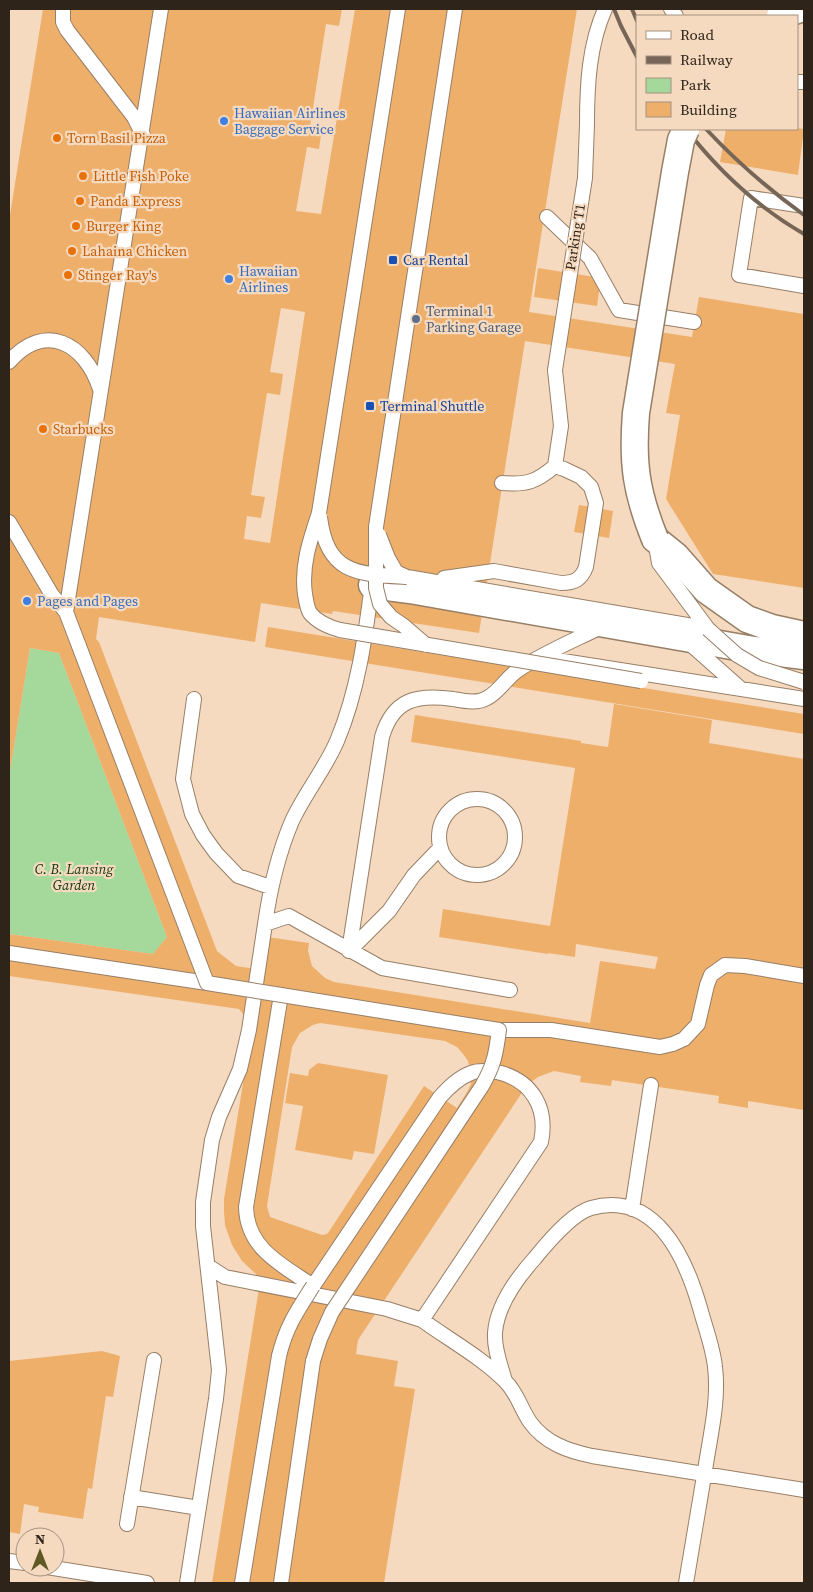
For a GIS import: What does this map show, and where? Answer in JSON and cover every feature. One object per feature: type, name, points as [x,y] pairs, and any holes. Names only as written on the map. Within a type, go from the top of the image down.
[{"type":"street","points":[[792,9],[804,11]]},
{"type":"street","points":[[783,15],[800,9]]},
{"type":"street","points":[[686,130],[681,140],[673,182],[636,412],[633,444],[636,481],[644,512],[655,539],[676,556],[706,590],[747,619],[772,628],[804,635]]},
{"type":"street","points":[[374,580],[410,590],[754,650],[804,656]]},
{"type":"lane","points":[[63,9],[63,22],[67,30],[134,117],[143,135]]},
{"type":"lane","points":[[66,612],[143,135],[161,9]]},
{"type":"lane","points":[[398,9],[319,514],[307,550],[303,575],[309,612],[323,625],[340,630],[804,708]]},
{"type":"lane","points":[[187,1583],[220,1370],[203,1226],[203,1202],[208,1166],[219,1117],[240,1069],[249,1030],[270,887],[279,857],[293,820],[336,742],[351,704],[374,580],[376,527],[455,9]]},
{"type":"lane","name":"Parking T1","points":[[555,466],[561,426],[554,370],[585,178],[591,52],[605,9]]},
{"type":"lane","points":[[804,206],[752,198],[738,275],[804,286]]},
{"type":"lane","points":[[548,216],[590,258],[619,310],[694,322]]},
{"type":"lane","points":[[9,362],[25,347],[38,342],[61,341],[73,348],[86,361],[96,376],[101,392]]},
{"type":"lane","points":[[311,534],[322,455]]},
{"type":"lane","points":[[431,580],[494,571],[561,583],[571,583],[578,580],[584,574],[596,502],[591,488],[581,477],[555,466],[540,479],[522,485],[502,483]]},
{"type":"lane","points":[[319,514],[327,547],[336,560],[374,580],[407,577],[431,580],[794,646],[804,646]]},
{"type":"lane","points":[[9,522],[52,595],[66,612],[207,983]]},
{"type":"lane","points":[[376,527],[388,558],[396,572],[407,577]]},
{"type":"lane","points":[[655,539],[659,563],[708,629],[737,654],[759,668],[804,682]]},
{"type":"lane","points":[[374,580],[380,604],[390,617],[426,645]]},
{"type":"lane","points":[[349,951],[382,737],[385,723],[393,712],[403,703],[419,697],[469,702],[487,698],[516,671],[607,624]]},
{"type":"lane","points":[[366,630],[804,700]]},
{"type":"lane","points":[[682,637],[741,689]]},
{"type":"lane","points":[[194,699],[183,778],[192,814],[207,841],[238,876],[270,887]]},
{"type":"lane","points":[[480,799],[492,802],[502,808],[510,817],[514,828],[516,840],[513,852],[507,862],[498,870],[487,874],[475,876],[464,874],[453,868],[440,848],[438,836],[441,823],[447,813],[456,805],[468,800],[480,799]]},
{"type":"lane","points":[[349,951],[389,911],[414,875],[440,848]]},
{"type":"lane","points":[[265,924],[288,916],[382,968],[510,990]]},
{"type":"lane","points":[[9,953],[499,1030],[551,1030],[660,1047],[684,1039],[698,1024],[711,975],[725,965],[745,966],[804,976]]},
{"type":"lane","points":[[281,995],[246,1207],[246,1220],[252,1235],[262,1250],[313,1286]]},
{"type":"lane","points":[[281,1583],[313,1361],[320,1339],[332,1312],[492,1068],[496,1056],[499,1030]]},
{"type":"lane","points":[[242,1583],[279,1356],[284,1336],[293,1317],[440,1097],[450,1086],[472,1072],[491,1071],[510,1075],[533,1095],[540,1106],[543,1118],[541,1142],[422,1320]]},
{"type":"lane","points":[[632,1209],[651,1086]]},
{"type":"lane","points":[[505,1381],[496,1349],[495,1333],[499,1316],[509,1292],[523,1271],[562,1230],[577,1216],[590,1208],[613,1207],[632,1209],[646,1215],[657,1223],[682,1260],[694,1287],[715,1365],[714,1414],[686,1583]]},
{"type":"lane","points":[[208,1266],[225,1277],[387,1310],[422,1320],[482,1362],[505,1381],[530,1422],[544,1437],[556,1445],[571,1451],[804,1490]]},
{"type":"lane","points":[[127,1524],[154,1360]]},
{"type":"lane","points":[[131,1497],[199,1508]]},
{"type":"lane","points":[[65,1570],[147,1583]]},
{"type":"green space","name":"C. B. Lansing Garden","points":[[30,648],[59,653],[167,937],[153,954],[9,934],[9,771]]},
{"type":"building","points":[[43,9],[342,9],[339,26],[326,24],[310,127],[322,128],[319,149],[307,147],[296,211],[321,214],[355,9],[577,9],[529,312],[692,337],[699,297],[804,314],[804,588],[713,574],[666,499],[680,415],[666,413],[675,364],[525,341],[479,633],[333,611],[332,614],[261,603],[255,642],[99,617],[96,639],[99,642],[217,951],[236,966],[262,970],[267,937],[309,943],[308,951],[312,966],[325,978],[334,982],[590,1023],[600,961],[655,969],[658,957],[576,944],[575,957],[439,937],[443,909],[550,926],[575,768],[411,742],[415,715],[581,741],[581,743],[608,747],[614,704],[712,720],[709,743],[804,759],[804,1110],[748,1101],[748,1108],[718,1103],[719,1096],[612,1080],[611,1086],[580,1082],[581,1076],[554,1071],[538,1077],[527,1085],[358,1340],[356,1354],[398,1361],[394,1386],[415,1389],[384,1583],[212,1583],[259,1288],[256,1274],[242,1261],[232,1245],[225,1225],[224,1212],[224,1199],[251,1035],[247,1019],[239,1009],[9,976],[9,934],[153,954],[167,937],[59,653],[30,648],[9,771],[9,221]],"holes":[[[281,308],[305,312],[270,543],[244,539],[247,516],[261,518],[265,497],[251,495],[267,393],[280,395],[283,374],[270,372]],[[320,1023],[445,1041],[457,1047],[463,1054],[468,1061],[471,1076],[471,1084],[457,1108],[424,1086],[330,1230],[327,1234],[322,1235],[270,1217],[267,1206],[292,1047],[300,1033]]]},
{"type":"building","points":[[804,129],[798,175],[720,162],[726,130]]},
{"type":"building","points":[[538,268],[601,278],[597,306],[534,297]]},
{"type":"building","points":[[579,505],[613,511],[609,538],[574,532]]},
{"type":"building","points":[[268,627],[804,714],[804,734],[265,647]]},
{"type":"building","points":[[318,1063],[388,1075],[374,1154],[354,1151],[352,1160],[295,1150],[303,1106],[285,1103],[290,1073],[308,1076],[309,1070]]},
{"type":"building","points":[[102,1351],[120,1356],[113,1397],[106,1396],[92,1489],[88,1488],[83,1519],[38,1512],[39,1507],[24,1504],[21,1527],[15,1527],[15,1533],[9,1532],[9,1361]]},
{"type":"railway","points":[[614,9],[636,55]]},
{"type":"railway","points":[[632,9],[636,19]]},
{"type":"railway","points":[[687,130],[740,187],[787,224],[804,234]]},
{"type":"railway","points":[[707,130],[753,174],[804,215]]},
{"type":"place","name":"Hawaiian Airlines Baggage Service","points":[[224,121]]},
{"type":"place","name":"Torn Basil Pizza","points":[[57,138]]},
{"type":"place","name":"Little Fish Poke","points":[[83,176]]},
{"type":"place","name":"Panda Express","points":[[80,201]]},
{"type":"place","name":"Burger King","points":[[76,226]]},
{"type":"place","name":"Lahaina Chicken","points":[[72,251]]},
{"type":"place","name":"Car Rental","points":[[393,260]]},
{"type":"place","name":"Stinger Ray's","points":[[68,275]]},
{"type":"place","name":"Hawaiian Airlines","points":[[229,279]]},
{"type":"place","name":"Terminal 1 Parking Garage","points":[[416,319]]},
{"type":"place","name":"Terminal Shuttle","points":[[370,406]]},
{"type":"place","name":"Starbucks","points":[[43,429]]},
{"type":"place","name":"Pages and Pages","points":[[27,601]]}]
